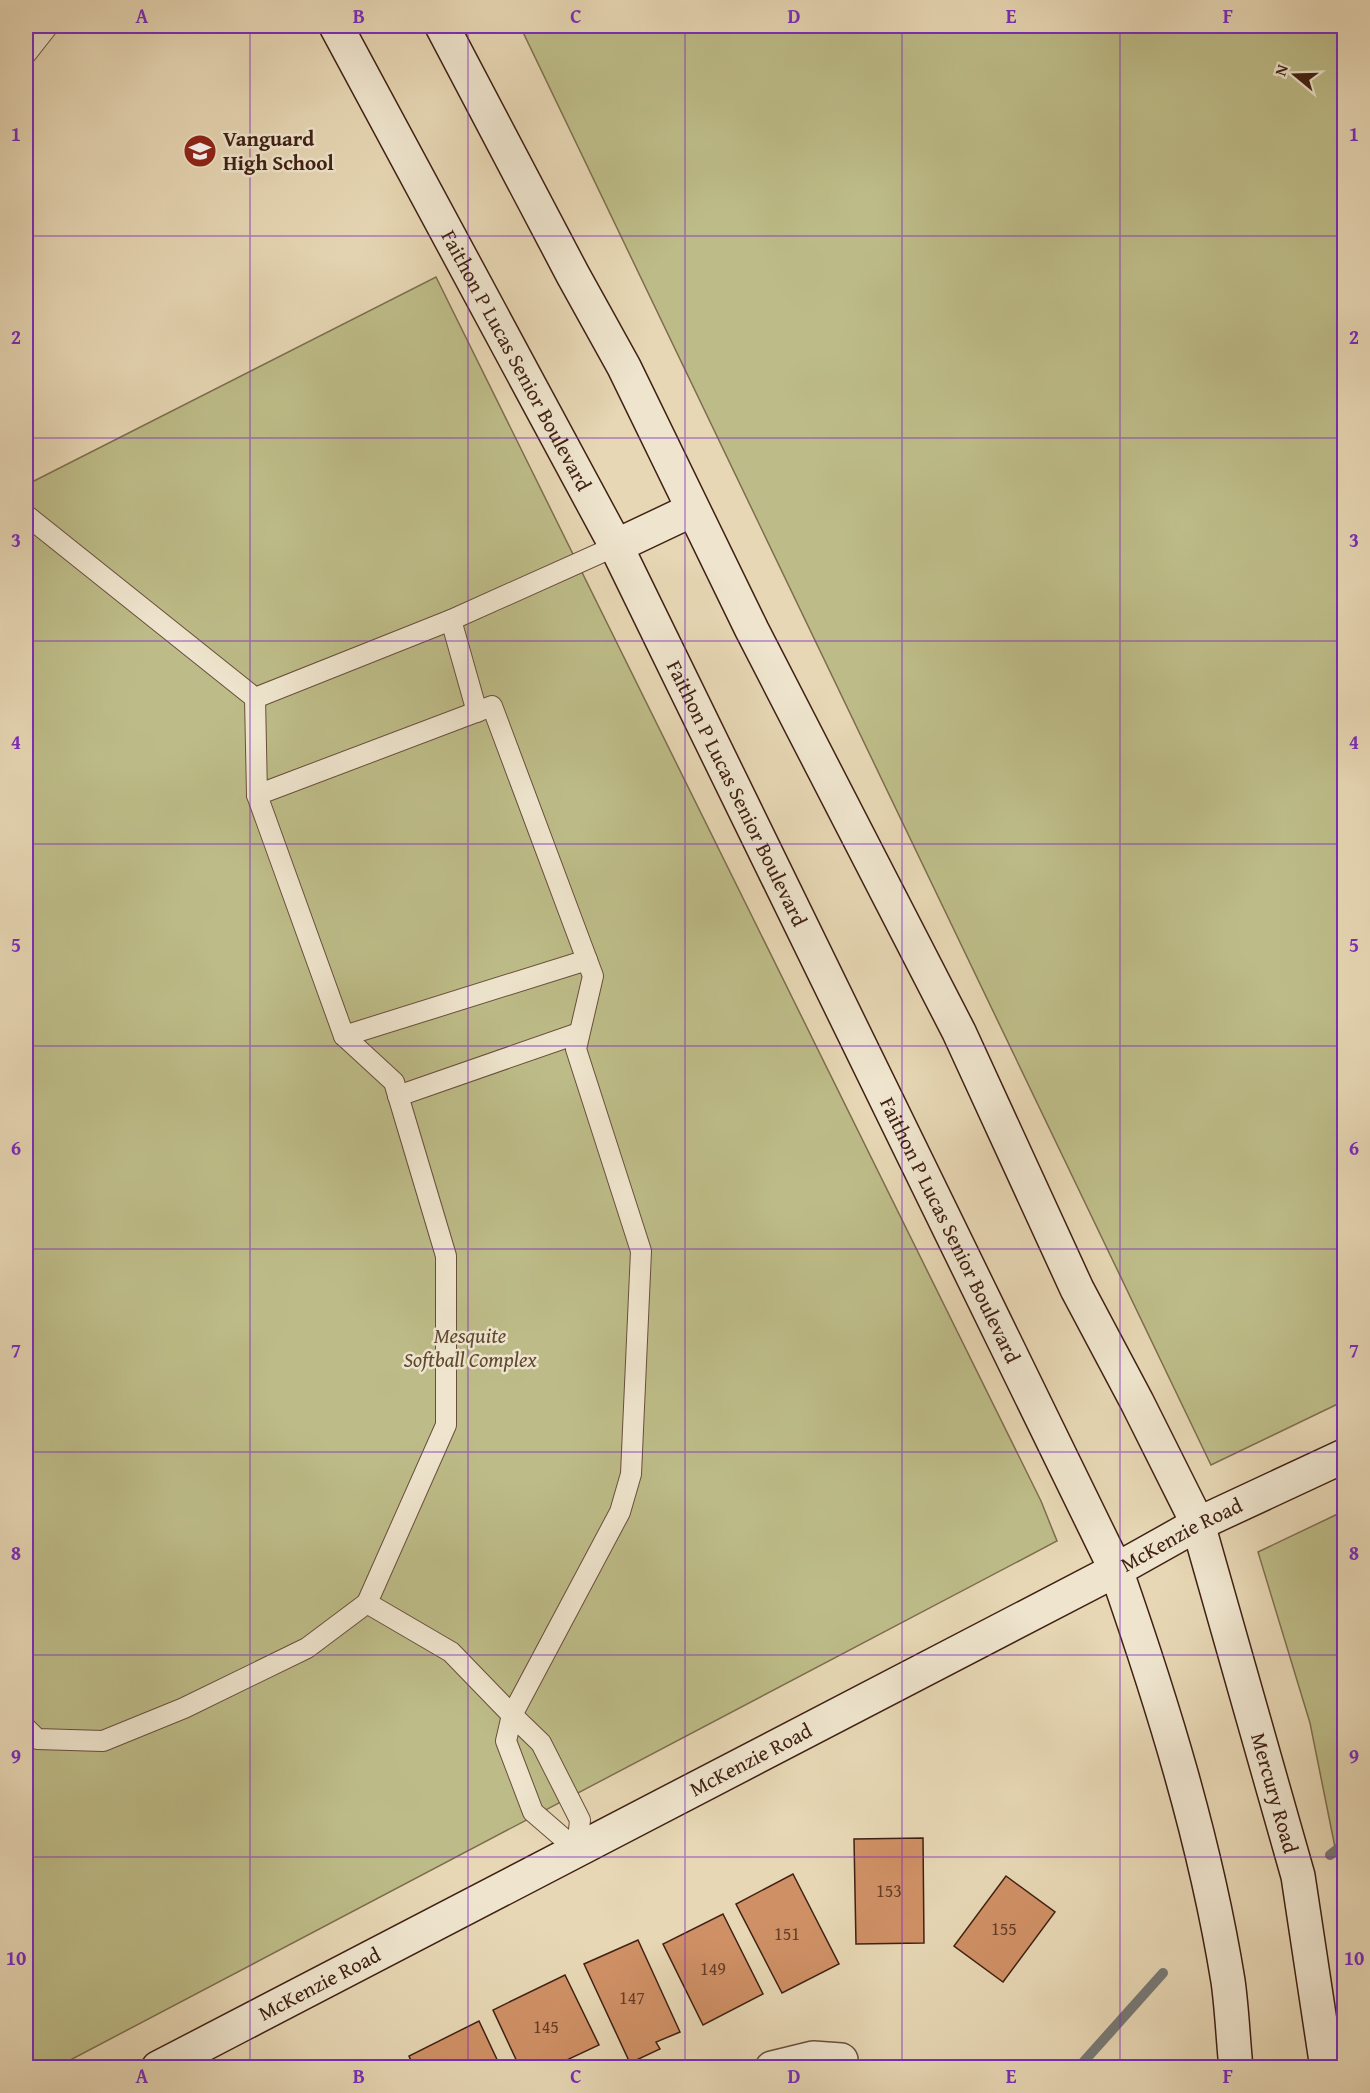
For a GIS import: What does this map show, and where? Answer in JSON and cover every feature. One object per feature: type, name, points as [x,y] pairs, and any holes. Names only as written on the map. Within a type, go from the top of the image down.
[{"type":"main road","name":"Faithon P Lucas Senior Boulevard","points":[[336,26],[616,546],[1116,1570]]},
{"type":"main road","points":[[442,26],[624,367],[692,510],[959,1032],[1077,1289],[1145,1416],[1198,1524]]},
{"type":"main road","points":[[616,546],[692,510]]},
{"type":"main road","name":"McKenzie Road","points":[[158,2067],[1116,1570],[1198,1524],[1344,1456]]},
{"type":"main road","name":"Mercury Road","points":[[1198,1524],[1298,1876],[1327,2067]]},
{"type":"main road","points":[[1116,1570],[1179,1760],[1210,1886],[1228,1983],[1236,2067]]},
{"type":"main road","points":[[772,2067],[813,2058],[841,2060]]},
{"type":"lane","points":[[26,54],[48,26]]},
{"type":"lane","points":[[26,515],[255,698]]},
{"type":"lane","points":[[255,698],[451,620],[616,546]]},
{"type":"lane","points":[[451,620],[477,712]]},
{"type":"lane","points":[[26,1728],[37,1739],[103,1741],[184,1708],[307,1648],[367,1604],[446,1425],[446,1256],[394,1082],[344,1036],[257,795],[255,698]]},
{"type":"lane","points":[[257,795],[492,706],[593,976],[576,1049],[641,1251],[631,1474],[620,1512],[512,1715],[506,1741],[533,1812],[577,1850]]},
{"type":"lane","points":[[344,1036],[587,960]]},
{"type":"lane","points":[[398,1096],[579,1033]]},
{"type":"lane","points":[[367,1604],[451,1652],[541,1743],[580,1820],[577,1850]]},
{"type":"green space","points":[[520,26],[1344,26],[1344,1401],[1211,1465]]},
{"type":"green space","name":"Mesquite Softball Complex","points":[[436,277],[1041,1501],[1057,1541],[57,2067],[26,2067],[26,485]]},
{"type":"green space","points":[[1344,1511],[1344,1892],[1310,1723],[1258,1552]]},
{"type":"building","points":[[923,1838],[924,1943],[856,1944],[854,1839]]},
{"type":"building","points":[[793,1874],[839,1964],[782,1993],[736,1904]]},
{"type":"building","points":[[1006,1876],[1055,1912],[1003,1982],[954,1946]]},
{"type":"building","points":[[723,1914],[763,1994],[703,2025],[663,1944]]},
{"type":"building","points":[[638,1940],[680,2032],[656,2042],[660,2049],[630,2063],[584,1964]]},
{"type":"building","points":[[565,1975],[599,2045],[558,2064],[560,2068],[520,2068],[493,2010]]},
{"type":"building","points":[[479,2021],[501,2068],[414,2068],[409,2056]]},
{"type":"waterway","points":[[1330,1855],[1344,1844]]},
{"type":"waterway","points":[[1078,2068],[1163,1973]]},
{"type":"place","name":"Vanguard High School","points":[[200,151]]}]
